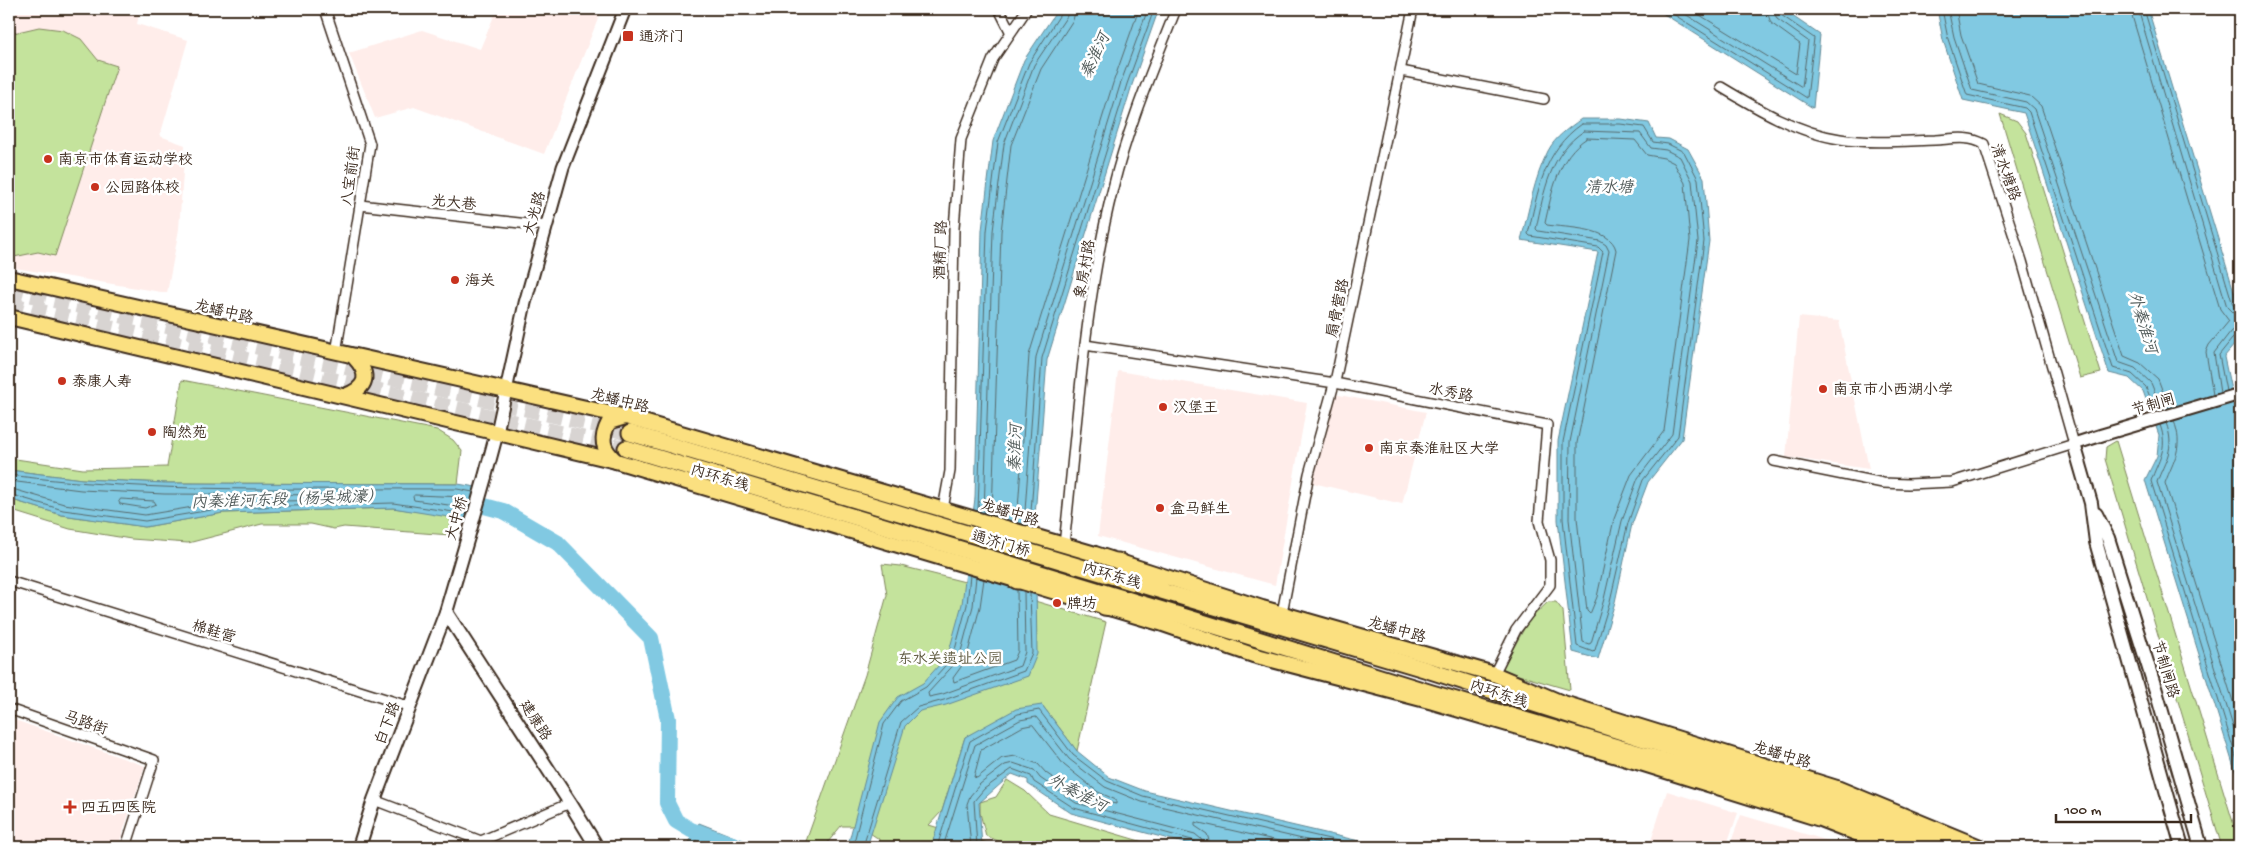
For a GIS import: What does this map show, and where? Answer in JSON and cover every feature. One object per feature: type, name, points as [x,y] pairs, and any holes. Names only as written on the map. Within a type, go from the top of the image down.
[{"type":"highway","name":"内环东线","points":[[630,433],[958,531]]},
{"type":"highway","name":"内环东线","points":[[626,448],[957,555]]},
{"type":"highway","points":[[958,531],[1026,534]]},
{"type":"highway","name":"通济门桥","points":[[958,531],[1043,555]]},
{"type":"highway","points":[[957,555],[1017,581]]},
{"type":"highway","name":"通济门桥","points":[[957,555],[1040,580]]},
{"type":"highway","name":"内环东线","points":[[1043,555],[1368,652],[1823,796],[1950,847]]},
{"type":"highway","points":[[1118,561],[1192,599]]},
{"type":"highway","name":"内环东线","points":[[1040,580],[1189,618],[1357,671],[1817,805],[1920,847]]},
{"type":"highway","points":[[1104,607],[1189,618]]},
{"type":"main road","name":"龙蟠中路","points":[[9,278],[626,417],[943,509],[1118,561],[1282,613],[1494,674],[1560,702],[1837,788],[1980,847]]},
{"type":"main road","points":[[9,317],[616,461],[957,555]]},
{"type":"main road","points":[[345,396],[356,392],[366,376],[362,366],[354,357]]},
{"type":"main road","points":[[616,461],[603,448],[602,439],[609,422],[626,417]]},
{"type":"main road","name":"大中桥","points":[[446,612],[497,432]]},
{"type":"main road","name":"节制闸路","points":[[2074,444],[2091,503],[2096,542],[2182,847]]},
{"type":"main road","name":"节制闸路","points":[[2091,503],[2108,538],[2156,691],[2201,847]]},
{"type":"main road","points":[[1017,581],[1040,580],[1104,607],[1253,655],[1433,702],[1653,767],[1820,819],[1892,847]]},
{"type":"main road","name":"白下路","points":[[359,847],[374,800],[446,612]]},
{"type":"main road","name":"建康路","points":[[446,612],[597,847]]},
{"type":"street","name":"八宝前街","points":[[325,9],[370,144],[336,353]]},
{"type":"street","name":"大光路","points":[[497,432],[525,303],[563,167],[625,9]]},
{"type":"street","points":[[1000,9],[1010,31]]},
{"type":"street","name":"酒精厂路","points":[[943,509],[950,471],[954,228],[961,139],[993,60],[1010,31],[1027,9]]},
{"type":"street","name":"象房村路","points":[[1064,545],[1085,345],[1112,189],[1129,128],[1176,9]]},
{"type":"street","name":"扇骨营路","points":[[1282,613],[1309,474],[1335,384],[1413,9]]},
{"type":"street","points":[[1401,71],[1544,99]]},
{"type":"street","name":"清水塘路","points":[[1721,87],[1742,100],[1801,128],[1840,139],[1884,141],[1969,137],[1984,144],[2022,261],[2074,444]]},
{"type":"street","name":"光大巷","points":[[360,205],[546,226]]},
{"type":"street","name":"水秀路","points":[[1085,345],[1335,384],[1547,425],[1539,521],[1550,560],[1550,584],[1516,630],[1494,674]]},
{"type":"street","name":"节制闸","points":[[2074,444],[2240,394]]},
{"type":"street","points":[[1774,461],[1883,484],[1952,482],[2074,444]]},
{"type":"street","name":"棉鞋营","points":[[9,581],[411,707]]},
{"type":"street","name":"马路街","points":[[9,709],[154,760],[126,847]]},
{"type":"street","points":[[374,800],[481,841],[570,803]]},
{"type":"shaded area","name":"公园路体校","points":[[9,9],[140,9],[137,24],[188,40],[160,136],[185,145],[179,229],[167,293],[9,267]]},
{"type":"shaded area","points":[[497,9],[602,9],[544,154],[414,107],[375,118],[349,53],[422,30],[480,49]]},
{"type":"shaded area","name":"南京市小西湖小学","points":[[1799,317],[1839,321],[1869,469],[1786,457]]},
{"type":"shaded area","points":[[1118,371],[1307,403],[1275,585],[1098,536]]},
{"type":"shaded area","name":"南京秦淮社区大学","points":[[1334,394],[1426,412],[1402,504],[1313,483]]},
{"type":"shaded area","name":"四五四医院","points":[[9,718],[145,766],[118,847],[9,847]]},
{"type":"shaded area","points":[[1667,791],[1738,813],[1726,847],[1649,847]]},
{"type":"shaded area","points":[[1741,815],[1829,841],[1826,847],[1729,847]]},
{"type":"green space","name":"南京市体育运动学校","points":[[39,27],[63,30],[81,39],[98,60],[117,66],[55,256],[38,252],[9,258],[9,34]]},
{"type":"green space","points":[[2000,114],[2017,121],[2026,133],[2101,373],[2080,378]]},
{"type":"green space","points":[[182,380],[437,430],[453,440],[462,451],[458,484],[165,483],[82,479],[9,470],[9,458],[83,469],[167,467]]},
{"type":"green space","points":[[2116,441],[2240,847],[2222,847],[2105,459],[2106,447]]},
{"type":"green space","points":[[9,499],[62,515],[145,527],[223,513],[393,508],[451,516],[450,535],[344,527],[334,529],[311,524],[262,524],[188,543],[131,539],[70,529],[9,510]]},
{"type":"green space","name":"东水关遗址公园","points":[[882,564],[901,566],[1001,591],[1106,622],[1077,751],[1042,705],[965,737],[942,811],[929,825],[1001,847],[878,847],[879,839],[859,826],[841,826],[824,847],[804,847],[865,675],[887,595]]},
{"type":"green space","points":[[1548,602],[1556,602],[1563,611],[1570,690],[1501,670],[1529,620]]},
{"type":"green space","points":[[1007,780],[1025,791],[1049,814],[1160,847],[1013,847],[986,836],[980,813],[980,802],[996,797]]},
{"type":"water","name":"秦淮河","points":[[1058,9],[1163,9],[1156,17],[1132,85],[1047,360],[1035,516],[1037,654],[1028,676],[946,705],[920,711],[905,726],[867,847],[844,847],[849,841],[880,722],[898,697],[923,683],[948,655],[962,604],[975,498],[982,230],[993,141],[1024,60]]},
{"type":"water","points":[[1656,9],[1782,9],[1820,35],[1813,108]]},
{"type":"water","name":"外秦淮河","points":[[1937,9],[2148,9],[2240,311],[2240,338],[2224,357],[2234,404],[2240,416],[2240,787],[2145,480],[2157,456],[2159,435],[2143,391],[2129,378],[2109,373],[2024,113],[1963,100],[1943,40]]},
{"type":"water","name":"清水塘","points":[[1581,119],[1621,119],[1649,123],[1656,138],[1669,139],[1688,149],[1704,178],[1709,241],[1682,439],[1648,482],[1632,524],[1615,602],[1598,659],[1573,652],[1558,520],[1558,441],[1598,252],[1521,240],[1535,183],[1543,161],[1558,137]]},
{"type":"water","points":[[9,470],[82,479],[165,483],[458,484],[482,488],[473,521],[393,508],[223,513],[145,527],[62,515],[9,499]]},
{"type":"water","name":"外秦淮河","points":[[1042,705],[1077,751],[1109,777],[1145,791],[1385,847],[1199,847],[1071,813],[1028,784],[1028,780],[1012,774],[979,803],[982,847],[931,847],[965,737],[1016,709]]},
{"type":"water","points":[[699,823],[760,847],[701,847],[689,843]]},
{"type":"waterway","name":"内秦淮河东段（杨吴城濠）","points":[[462,500],[503,511],[558,543],[651,638],[668,719],[667,803],[676,821],[691,830],[741,847]]},
{"type":"tunnel","points":[[9,290],[630,433]]},
{"type":"tunnel","points":[[9,304],[626,448]]},
{"type":"place","name":"通济门","points":[[628,36]]},
{"type":"place","name":"南京市体育运动学校","points":[[48,159]]},
{"type":"place","name":"公园路体校","points":[[95,187]]},
{"type":"place","name":"海关","points":[[455,280]]},
{"type":"place","name":"泰康人寿","points":[[62,381]]},
{"type":"place","name":"南京市小西湖小学","points":[[1823,389]]},
{"type":"place","name":"汉堡王","points":[[1163,407]]},
{"type":"place","name":"陶然苑","points":[[152,432]]},
{"type":"place","name":"南京秦淮社区大学","points":[[1369,448]]},
{"type":"place","name":"盒马鲜生","points":[[1160,508]]},
{"type":"place","name":"牌坊","points":[[1057,603]]},
{"type":"place","name":"四五四医院","points":[[70,807]]}]
